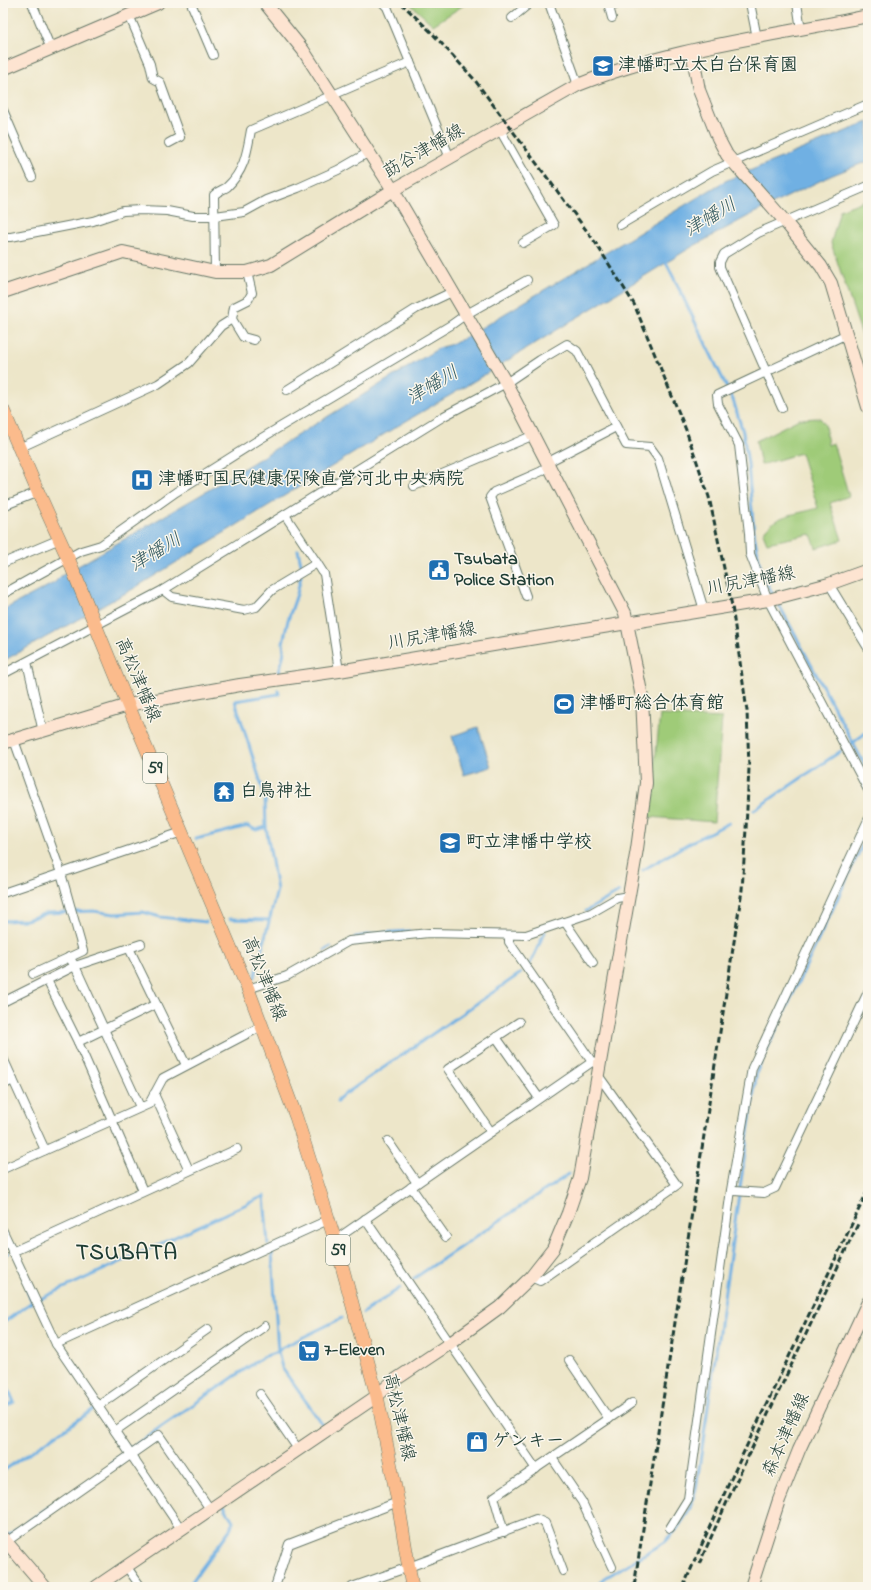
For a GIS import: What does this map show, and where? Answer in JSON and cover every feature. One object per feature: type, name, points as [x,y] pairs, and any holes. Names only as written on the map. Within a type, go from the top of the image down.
[{"type":"main road","name":"高松津幡線","points":[[3,410],[69,560],[128,704],[220,920],[248,989],[296,1117],[335,1240],[377,1396],[398,1502],[412,1587]]},
{"type":"street","points":[[32,3],[51,49]]},
{"type":"street","points":[[3,69],[158,3]]},
{"type":"street","points":[[191,3],[213,55]]},
{"type":"street","points":[[96,1587],[377,1396],[392,1382],[500,1308],[531,1277],[553,1249],[580,1178],[598,1075],[596,1061],[637,849],[646,783],[642,697],[625,613],[534,435],[505,382],[393,190],[304,50],[265,3]]},
{"type":"street","points":[[384,3],[387,6],[450,158]]},
{"type":"street","points":[[512,18],[530,3]]},
{"type":"street","points":[[548,3],[578,85]]},
{"type":"street","points":[[612,18],[609,7],[620,3]]},
{"type":"street","points":[[750,3],[757,38]]},
{"type":"street","points":[[797,3],[801,30]]},
{"type":"street","points":[[129,15],[150,64],[153,78],[160,82],[180,137],[169,143]]},
{"type":"street","name":"莇谷津幡線","points":[[3,292],[123,252],[215,272],[247,272],[271,265],[393,190],[578,85],[604,74],[647,61],[692,51],[868,16]]},
{"type":"street","points":[[692,51],[699,90],[718,138],[727,155],[822,266],[831,284],[868,407]]},
{"type":"street","points":[[215,272],[214,195],[219,190],[226,188],[242,169],[251,130],[332,94],[410,62]]},
{"type":"street","points":[[620,225],[712,170],[734,164],[868,104]]},
{"type":"street","points":[[3,110],[32,177]]},
{"type":"street","points":[[500,130],[554,225],[523,243]]},
{"type":"street","points":[[3,237],[11,238],[93,221],[123,211],[167,211],[193,216],[215,216],[244,212],[266,200],[298,188],[338,170],[369,152]]},
{"type":"street","points":[[782,408],[720,267],[720,262],[724,254],[749,238],[784,220],[868,186]]},
{"type":"street","points":[[247,272],[252,293],[248,300],[234,307],[232,319],[243,337],[254,340]]},
{"type":"street","points":[[3,594],[69,560],[81,551],[101,545],[176,492],[260,439],[527,280]]},
{"type":"street","points":[[287,390],[416,309],[452,292]]},
{"type":"street","points":[[19,448],[158,384],[189,363],[221,326],[232,319]]},
{"type":"street","points":[[847,334],[717,395],[718,404],[739,445],[750,554],[774,599],[868,790]]},
{"type":"street","points":[[3,674],[27,662],[94,622],[163,590],[444,416],[505,382],[567,344],[577,351],[626,445],[650,447],[658,458],[704,610]]},
{"type":"street","points":[[526,596],[490,497],[494,492],[542,471],[552,460],[616,427]]},
{"type":"street","points":[[414,486],[534,435]]},
{"type":"street","points":[[3,505],[38,492]]},
{"type":"street","points":[[285,515],[324,574],[339,671]]},
{"type":"street","points":[[3,563],[60,539]]},
{"type":"street","points":[[163,590],[172,597],[244,610],[256,607],[272,590],[317,563]]},
{"type":"street","name":"川尻津幡線","points":[[9,742],[128,704],[240,685],[339,671],[774,599],[829,584],[868,570]]},
{"type":"street","points":[[829,584],[868,648]]},
{"type":"street","points":[[27,662],[43,732]]},
{"type":"street","points":[[9,742],[62,873],[83,951],[33,974]]},
{"type":"street","points":[[670,1528],[688,1499],[731,1190],[752,1068],[868,820]]},
{"type":"street","points":[[3,893],[182,832]]},
{"type":"street","points":[[248,989],[287,976],[349,941],[429,933],[526,935],[591,913],[617,898],[628,896]]},
{"type":"street","points":[[565,922],[593,963]]},
{"type":"street","points":[[509,935],[509,942],[596,1061]]},
{"type":"street","points":[[3,1002],[75,966],[141,944]]},
{"type":"street","points":[[129,948],[186,1065]]},
{"type":"street","points":[[69,957],[75,966],[140,1108]]},
{"type":"street","points":[[47,980],[78,1042],[143,1191]]},
{"type":"street","points":[[734,1190],[764,1193],[774,1188],[868,992]]},
{"type":"street","points":[[78,1042],[156,1004]]},
{"type":"street","points":[[491,1132],[448,1069],[518,1022]]},
{"type":"street","points":[[3,1168],[149,1104],[163,1078],[262,1026]]},
{"type":"street","points":[[496,1037],[539,1098]]},
{"type":"street","points":[[3,1058],[45,1150]]},
{"type":"street","points":[[335,1240],[539,1098],[596,1061]]},
{"type":"street","points":[[531,1277],[540,1281],[677,1185],[598,1075]]},
{"type":"street","points":[[3,1085],[13,1080]]},
{"type":"street","points":[[154,1094],[189,1170]]},
{"type":"street","points":[[388,1141],[446,1237]]},
{"type":"street","points":[[12,1252],[189,1170],[238,1149]]},
{"type":"street","points":[[365,1219],[449,1344],[536,1469]]},
{"type":"street","points":[[56,1344],[328,1220]]},
{"type":"street","points":[[3,1231],[56,1344],[181,1529]]},
{"type":"street","name":"森本津幡線","points":[[751,1587],[779,1500],[799,1450],[868,1302]]},
{"type":"street","points":[[115,1431],[265,1326]]},
{"type":"street","points":[[98,1406],[208,1329]]},
{"type":"street","points":[[569,1360],[609,1419]]},
{"type":"street","points":[[260,1394],[298,1449]]},
{"type":"street","points":[[504,1532],[494,1497],[632,1403]]},
{"type":"street","points":[[45,1587],[5,1540],[159,1435],[210,1509]]},
{"type":"street","points":[[552,1458],[582,1502],[612,1567]]},
{"type":"street","points":[[275,1587],[289,1544],[398,1502]]},
{"type":"street","points":[[352,1587],[536,1519],[545,1523],[563,1571]]},
{"type":"street","points":[[126,1566],[141,1587]]},
{"type":"green space","points":[[409,3],[467,3],[433,25]]},
{"type":"green space","points":[[868,199],[868,353],[831,243],[840,210]]},
{"type":"green space","points":[[820,418],[825,425],[828,445],[833,443],[849,496],[830,503],[842,540],[816,548],[811,534],[767,543],[763,533],[768,526],[781,518],[818,508],[801,453],[761,465],[756,441],[799,419]]},
{"type":"green space","points":[[660,715],[722,718],[714,822],[649,817]]},
{"type":"water","name":"津幡川","points":[[868,122],[868,161],[830,176],[754,213],[690,248],[133,589],[3,661],[3,610],[54,583],[61,576],[202,494],[439,348],[455,343],[466,337],[725,181]]},
{"type":"water","points":[[478,727],[491,767],[464,775],[452,736]]},
{"type":"waterway","points":[[665,260],[733,400],[743,432],[748,464],[754,534],[761,570],[773,595]]},
{"type":"waterway","points":[[298,550],[302,568]]},
{"type":"waterway","points":[[279,673],[284,652],[283,643],[288,620],[297,594],[301,576]]},
{"type":"waterway","points":[[777,601],[868,771]]},
{"type":"waterway","points":[[196,839],[248,826],[256,830],[266,827],[265,796],[235,701],[279,694],[278,690]]},
{"type":"waterway","points":[[850,745],[868,731]]},
{"type":"waterway","points":[[754,810],[841,751]]},
{"type":"waterway","points":[[643,870],[689,843],[729,823]]},
{"type":"waterway","points":[[255,977],[277,890],[266,827]]},
{"type":"waterway","points":[[596,1587],[605,1578],[665,1542],[677,1529],[689,1511],[696,1489],[757,1071],[868,833]]},
{"type":"waterway","points":[[586,911],[619,892]]},
{"type":"waterway","points":[[3,921],[26,920],[47,913],[93,911],[115,914],[143,912],[160,917],[206,922]]},
{"type":"waterway","points":[[230,919],[269,920]]},
{"type":"waterway","points":[[355,937],[379,933],[409,931]]},
{"type":"waterway","points":[[529,966],[545,932]]},
{"type":"waterway","points":[[325,950],[331,947]]},
{"type":"waterway","points":[[337,1102],[338,1099],[521,973]]},
{"type":"waterway","points":[[413,1279],[569,1174]]},
{"type":"waterway","points":[[40,1299],[264,1196],[268,1244]]},
{"type":"waterway","points":[[272,1250],[278,1352],[282,1368],[322,1424]]},
{"type":"waterway","points":[[3,1254],[8,1253]]},
{"type":"waterway","points":[[363,1313],[400,1288]]},
{"type":"waterway","points":[[3,1323],[32,1302],[27,1290]]},
{"type":"waterway","points":[[129,1447],[130,1449],[263,1357],[278,1352],[281,1348],[342,1318]]},
{"type":"waterway","points":[[3,1377],[14,1402],[3,1408]]},
{"type":"waterway","points":[[3,1471],[94,1409]]},
{"type":"waterway","points":[[111,1464],[123,1454]]},
{"type":"waterway","points":[[9,1535],[55,1503]]},
{"type":"waterway","points":[[188,1587],[231,1528],[233,1521],[224,1506]]},
{"type":"railway","points":[[401,3],[432,33],[474,79],[595,242],[634,304],[686,430],[709,497],[732,606],[747,711],[749,768],[742,890],[634,1587]]},
{"type":"railway","points":[[683,1587],[730,1481],[868,1190]]},
{"type":"railway","points":[[699,1564],[735,1484],[859,1222]]},
{"type":"place","name":"津幡町立太白台保育園","points":[[603,66]]},
{"type":"place","name":"津幡町国民健康保険直営河北中央病院","points":[[142,480]]},
{"type":"place","name":"Tsubata Police Station","points":[[439,570]]},
{"type":"place","name":"津幡町総合体育館","points":[[564,704]]},
{"type":"place","name":"白鳥神社","points":[[224,792]]},
{"type":"place","name":"町立津幡中学校","points":[[450,843]]},
{"type":"place","name":"7-Eleven","points":[[309,1351]]},
{"type":"place","name":"ゲンキー","points":[[477,1442]]},
{"type":"district","name":"TSUBATA","points":[[127,1254]]}]
